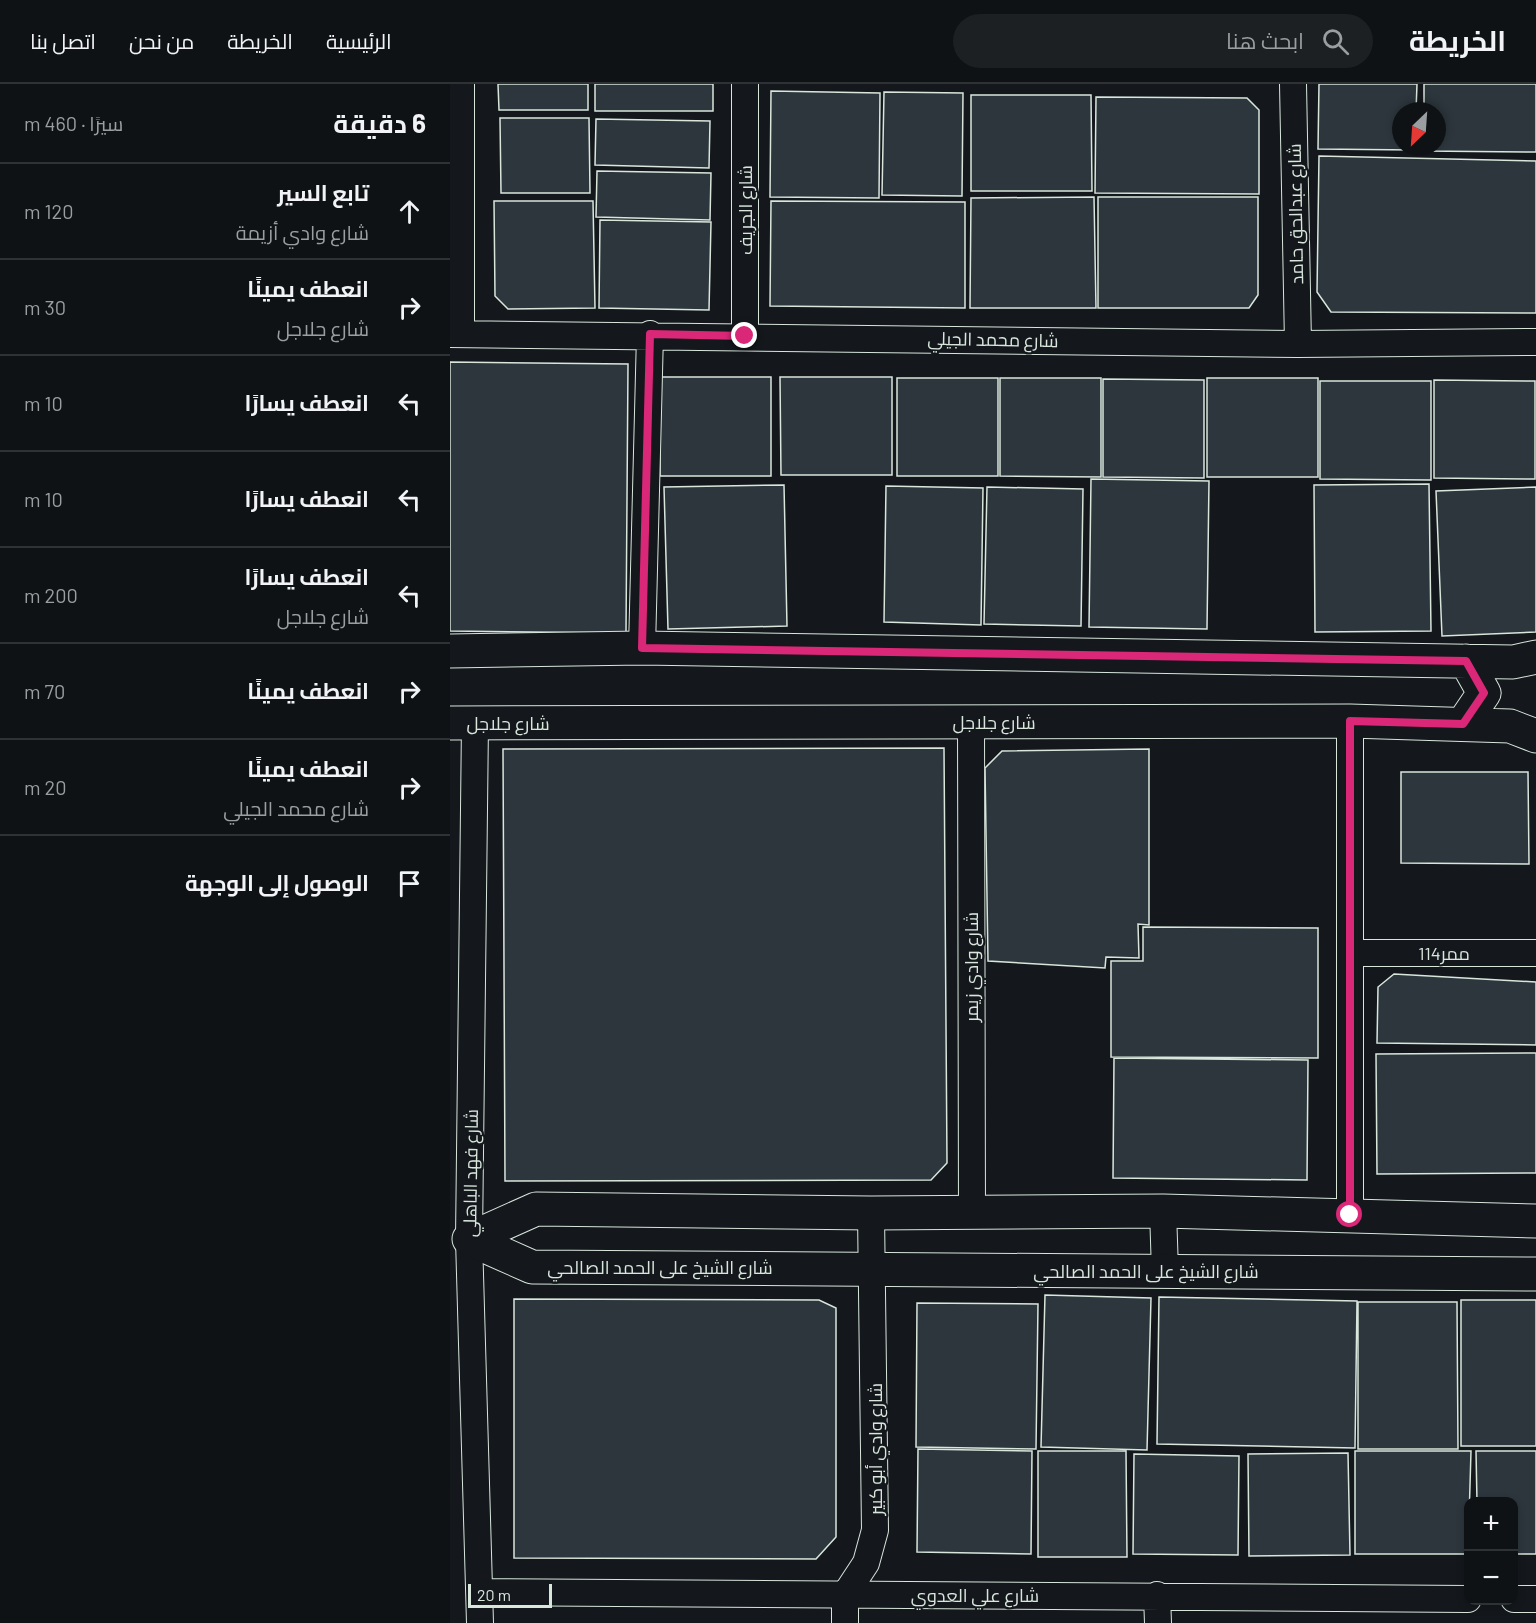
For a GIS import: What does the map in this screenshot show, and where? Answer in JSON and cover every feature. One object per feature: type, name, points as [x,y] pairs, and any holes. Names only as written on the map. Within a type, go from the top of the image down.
[{"type":"street","points":[[456,334],[461,84]]},
{"type":"street","name":"شارع الجريف","points":[[745,84],[745,336]]},
{"type":"street","name":"شارع عبدالحق حامد","points":[[1293,84],[1298,344]]},
{"type":"street","name":"شارع محمد الجيلي","points":[[456,334],[650,334],[1298,344],[1536,342]]},
{"type":"street","points":[[642,648],[650,334]]},
{"type":"street","points":[[450,651],[642,648],[1513,662],[1536,657]]},
{"type":"street","points":[[1463,724],[1484,693],[1466,661]]},
{"type":"street","points":[[1350,721],[1350,1215]]},
{"type":"street","name":"شارع جلاجل","points":[[463,723],[1350,721],[1510,726],[1536,736]]},
{"type":"street","name":"شارع وادي زيمر","points":[[971,722],[972,1211]]},
{"type":"street","name":"شارع فهد الباهلي","points":[[463,723],[469,1239],[481,1592],[480,1623]]},
{"type":"street","name":"ممر114","points":[[1351,953],[1536,953]]},
{"type":"street","points":[[469,1239],[536,1209],[871,1213],[1163,1211],[1536,1221]]},
{"type":"street","points":[[1163,1211],[1165,1271]]},
{"type":"street","name":"شارع وادي أبو كبير","points":[[845,1595],[866,1563],[876,1530],[871,1213]]},
{"type":"street","name":"شارع الشيخ على الحمد الصالحي","points":[[469,1239],[532,1267],[1536,1274]]},
{"type":"street","name":"شارع علي العدوي","points":[[481,1592],[1464,1599]]},
{"type":"street","points":[[845,1595],[845,1623]]},
{"type":"street","points":[[1157,1595],[1158,1623]]},
{"type":"street","points":[[1518,1599],[1536,1599]]},
{"type":"building","points":[[498,84],[588,84],[588,110],[499,110]]},
{"type":"building","points":[[595,84],[713,84],[713,111],[595,111]]},
{"type":"building","points":[[1319,84],[1417,84],[1416,102],[1392,102],[1392,150],[1318,149]]},
{"type":"building","points":[[1424,84],[1536,84],[1536,152],[1446,151],[1446,102],[1424,102]]},
{"type":"building","points":[[771,91],[880,93],[879,198],[770,197]]},
{"type":"building","points":[[884,92],[963,93],[962,196],[882,195]]},
{"type":"building","points":[[971,95],[1091,95],[1092,191],[971,191]]},
{"type":"building","points":[[1096,97],[1247,98],[1259,110],[1259,194],[1095,193]]},
{"type":"building","points":[[500,118],[589,118],[590,193],[501,193]]},
{"type":"building","points":[[596,119],[710,121],[709,168],[595,165]]},
{"type":"building","points":[[1319,156],[1536,161],[1536,313],[1331,312],[1317,292]]},
{"type":"building","points":[[597,171],[711,173],[710,220],[596,217]]},
{"type":"building","points":[[1094,197],[1096,308],[970,308],[971,198]]},
{"type":"building","points":[[1098,197],[1258,197],[1258,295],[1249,308],[1098,308]]},
{"type":"building","points":[[494,201],[593,201],[595,308],[508,309],[495,296]]},
{"type":"building","points":[[771,201],[965,202],[965,308],[770,306]]},
{"type":"building","points":[[600,220],[711,222],[709,310],[599,308]]},
{"type":"building","points":[[450,362],[628,364],[626,633],[450,631]]},
{"type":"building","points":[[660,377],[771,377],[771,476],[660,476]]},
{"type":"building","points":[[780,377],[892,377],[892,475],[781,475]]},
{"type":"building","points":[[897,378],[998,378],[998,476],[897,476]]},
{"type":"building","points":[[1000,378],[1101,378],[1101,477],[1000,476]]},
{"type":"building","points":[[1207,378],[1318,378],[1318,477],[1207,477]]},
{"type":"building","points":[[1103,379],[1204,380],[1204,478],[1103,477]]},
{"type":"building","points":[[1434,380],[1535,381],[1535,479],[1434,478]]},
{"type":"building","points":[[1320,381],[1431,381],[1431,480],[1320,479]]},
{"type":"building","points":[[1091,479],[1209,481],[1207,629],[1089,627]]},
{"type":"building","points":[[1429,484],[1431,631],[1315,632],[1314,485]]},
{"type":"building","points":[[784,485],[787,626],[668,629],[664,487]]},
{"type":"building","points":[[886,486],[983,488],[981,625],[884,622]]},
{"type":"building","points":[[987,487],[1083,489],[1081,626],[984,624]]},
{"type":"building","points":[[1536,487],[1536,632],[1442,636],[1436,491]]},
{"type":"building","points":[[944,748],[947,1163],[931,1180],[505,1181],[503,749]]},
{"type":"building","points":[[1149,749],[1149,925],[1138,924],[1139,958],[1106,957],[1105,968],[988,961],[985,768],[1002,751]]},
{"type":"building","points":[[1401,772],[1528,772],[1529,864],[1401,863]]},
{"type":"building","points":[[1143,927],[1318,928],[1318,1058],[1111,1057],[1111,961],[1143,961]]},
{"type":"building","points":[[1394,974],[1536,982],[1536,1045],[1377,1043],[1378,987]]},
{"type":"building","points":[[1536,1053],[1536,1173],[1377,1174],[1376,1054]]},
{"type":"building","points":[[1114,1058],[1308,1060],[1307,1180],[1113,1178]]},
{"type":"building","points":[[1045,1295],[1151,1298],[1147,1450],[1041,1447]]},
{"type":"building","points":[[1159,1297],[1357,1301],[1355,1448],[1157,1444]]},
{"type":"building","points":[[514,1299],[819,1300],[836,1308],[836,1537],[816,1559],[514,1558]]},
{"type":"building","points":[[1461,1300],[1536,1300],[1536,1446],[1461,1446]]},
{"type":"building","points":[[1358,1302],[1457,1302],[1458,1449],[1358,1449]]},
{"type":"building","points":[[917,1303],[1038,1304],[1036,1449],[916,1447]]},
{"type":"building","points":[[918,1449],[1032,1451],[1031,1554],[917,1552]]},
{"type":"building","points":[[1038,1451],[1126,1451],[1127,1557],[1038,1557]]},
{"type":"building","points":[[1355,1451],[1471,1451],[1470,1497],[1464,1497],[1464,1554],[1355,1554]]},
{"type":"building","points":[[1476,1451],[1536,1451],[1536,1554],[1518,1554],[1518,1497],[1477,1497]]},
{"type":"building","points":[[1348,1453],[1350,1555],[1249,1556],[1248,1454]]},
{"type":"building","points":[[1134,1454],[1239,1456],[1238,1555],[1133,1554]]},
{"type":"route","points":[[745,336],[650,334],[642,648],[1466,661],[1484,693],[1463,724],[1350,721],[1350,1215]]}]
